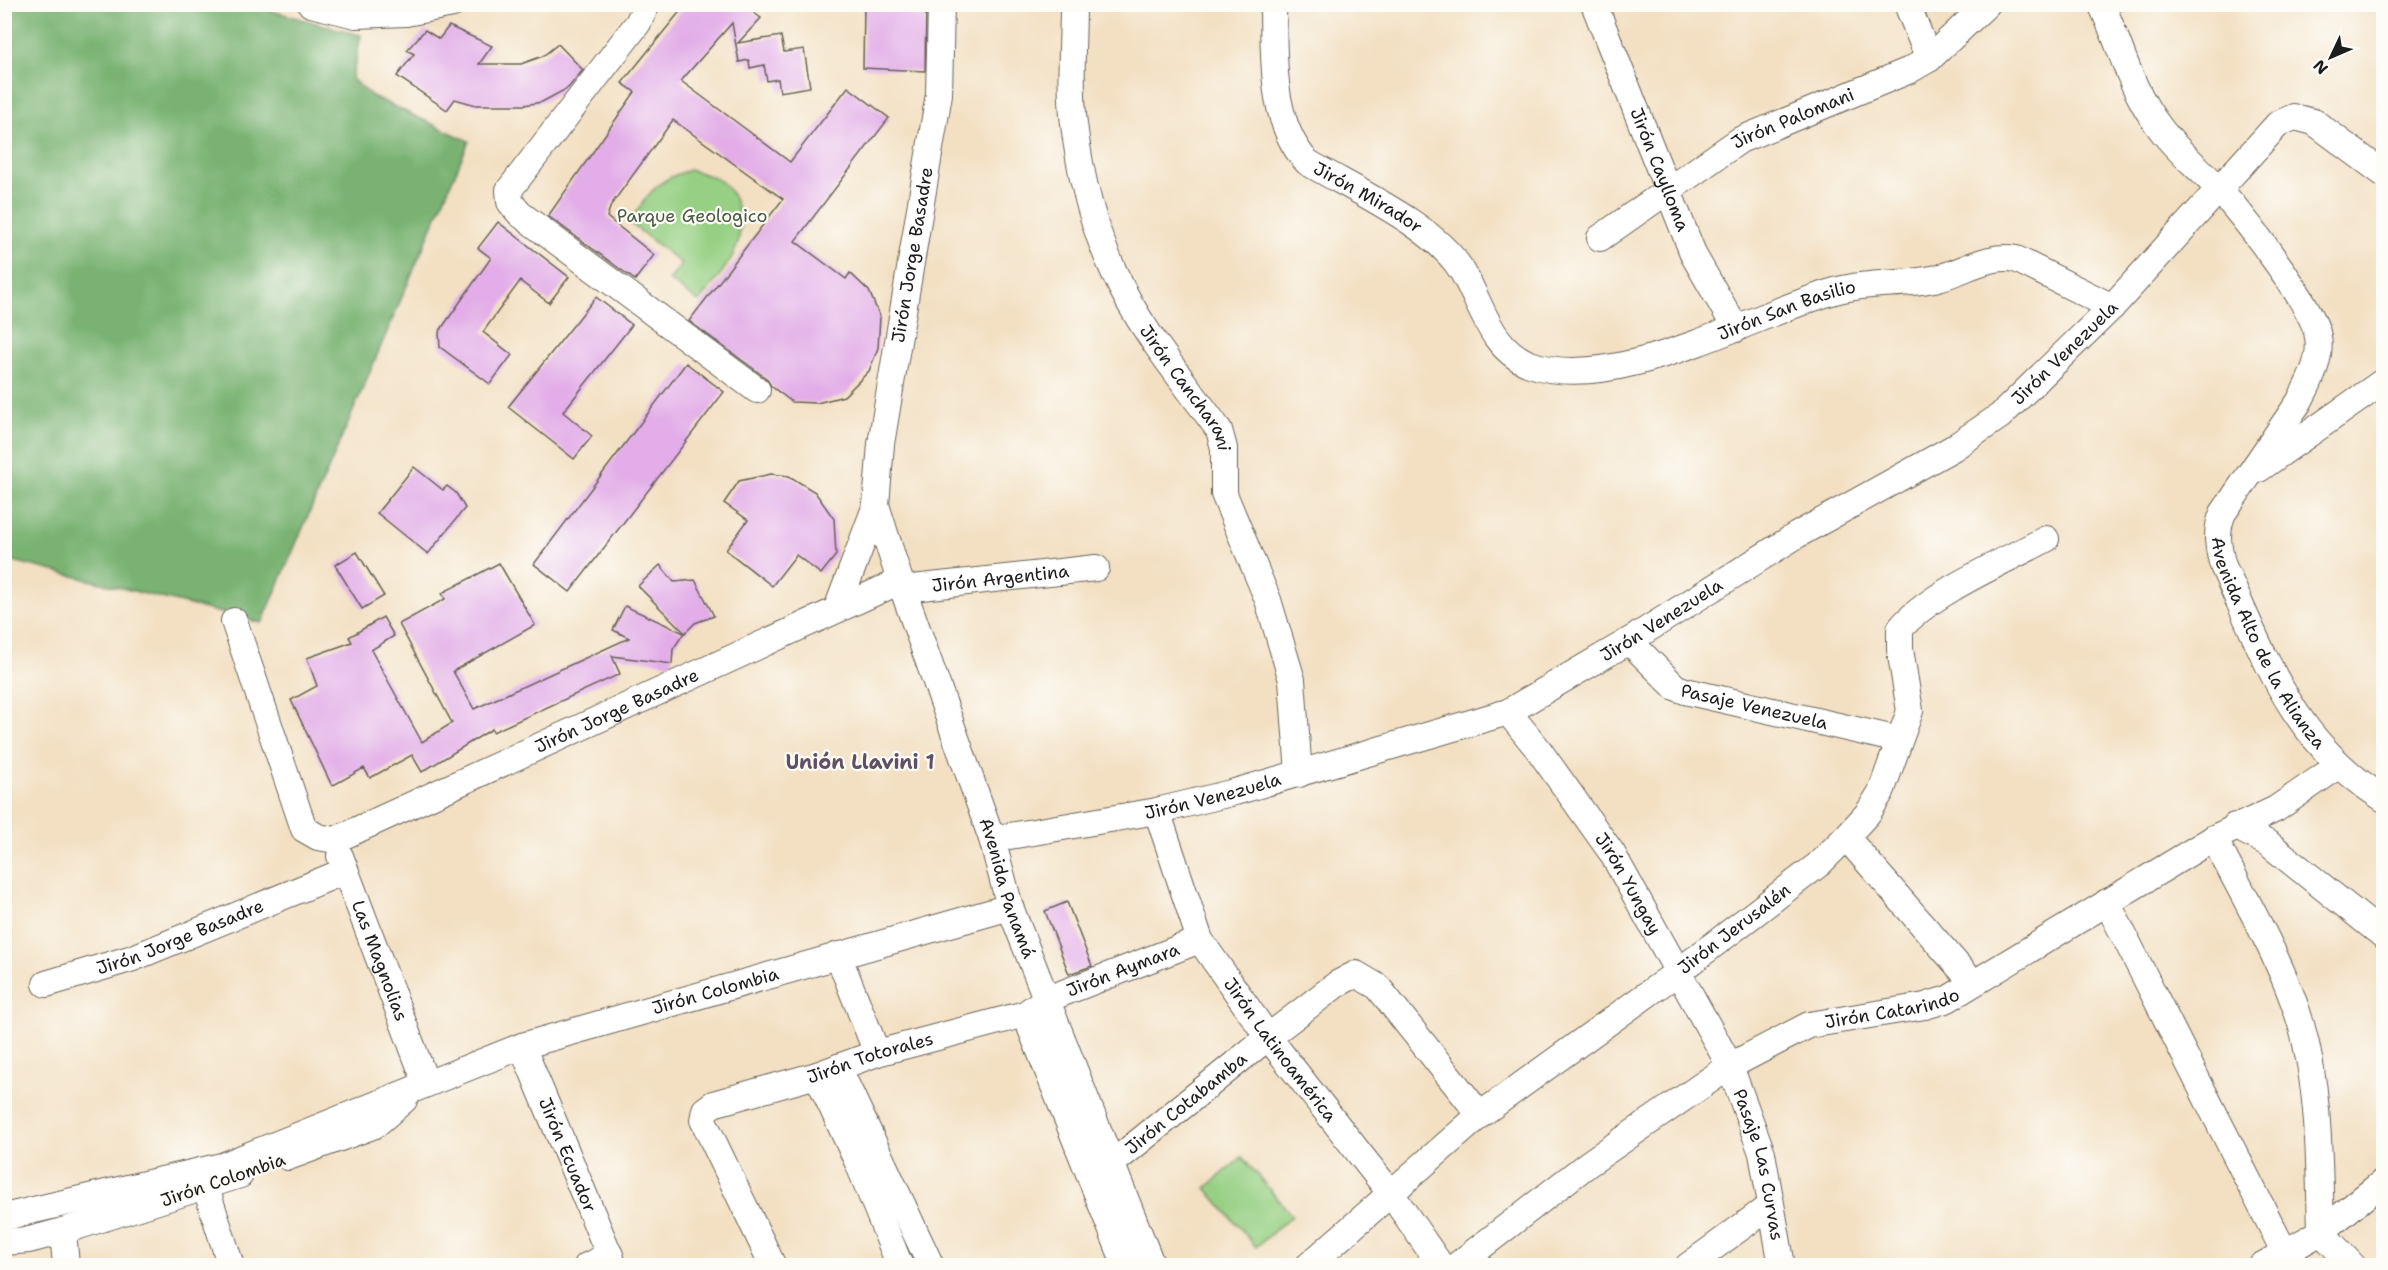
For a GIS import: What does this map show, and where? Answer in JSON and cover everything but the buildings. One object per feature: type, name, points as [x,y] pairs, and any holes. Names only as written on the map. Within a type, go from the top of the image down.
[{"type":"street","points":[[312,4],[356,15],[406,13],[453,4]]},
{"type":"street","points":[[647,4],[638,22],[509,190],[510,202],[520,214],[757,390]]},
{"type":"street","name":"Jirón Jorge Basadre","points":[[876,505],[881,444],[939,94],[941,4]]},
{"type":"street","name":"Jirón Cancharani","points":[[1073,4],[1074,122],[1083,176],[1102,242],[1115,276],[1150,334],[1219,430],[1224,448],[1224,494],[1268,600],[1292,680],[1299,774]]},
{"type":"street","name":"Jirón Mirador","points":[[1273,4],[1274,76],[1293,146],[1307,162],[1433,237],[1461,270],[1481,309]]},
{"type":"street","name":"Jirón Caylloma","points":[[1594,4],[1694,256],[1736,329]]},
{"type":"street","points":[[1907,4],[1929,59]]},
{"type":"street","name":"Jirón Palomani","points":[[1600,238],[1669,192],[1740,140],[1910,70],[1929,59],[1987,4]]},
{"type":"street","name":"Avenida Alto de la Alianza","points":[[2101,4],[2133,87],[2148,111],[2170,141],[2218,188],[2304,302],[2319,338],[2318,354],[2299,402],[2245,479],[2218,525],[2223,566],[2285,699],[2307,732],[2338,766],[2384,799]]},
{"type":"street","points":[[2218,188],[2266,135],[2278,124],[2294,117],[2304,118],[2325,129],[2384,174]]},
{"type":"street","name":"Jirón Venezuela","points":[[992,838],[1157,811],[1299,774],[1508,712],[1629,641],[1797,535],[1953,448],[2000,416],[2112,307],[2218,188]]},
{"type":"street","name":"Jirón San Basilio","points":[[1481,309],[1504,347],[1530,364],[1561,369],[1605,369],[1635,363],[1736,329],[1836,291],[1884,283],[1908,284],[1941,277],[2000,256],[2016,259],[2112,307]]},
{"type":"street","points":[[2245,479],[2384,381]]},
{"type":"street","points":[[837,609],[876,505]]},
{"type":"street","name":"Avenida Panamá","points":[[876,505],[901,585],[992,838],[1035,1007],[1126,1266]]},
{"type":"street","name":"Jirón Jerusalén","points":[[1308,1266],[1392,1195],[1480,1115],[1678,972],[1819,864],[1868,813],[1881,792],[1910,711],[1900,649],[1900,629],[1917,613],[1955,589],[2046,539]]},
{"type":"street","name":"Jirón Argentina","points":[[901,585],[1096,568]]},
{"type":"street","name":"Jirón Jorge Basadre","points":[[335,840],[837,609],[901,585]]},
{"type":"street","points":[[234,621],[304,829],[318,837],[335,840]]},
{"type":"street","name":"Pasaje Venezuela","points":[[1629,641],[1675,687],[1685,691],[1899,740]]},
{"type":"street","name":"Jirón Yungay","points":[[1508,712],[1538,749],[1612,853],[1730,1066]]},
{"type":"street","name":"Jirón Catarindo","points":[[1456,1266],[1588,1164],[1730,1066],[1809,1025],[1925,1006],[1948,999],[2224,832],[2276,809],[2338,766]]},
{"type":"street","name":"Jirón Latinoamérica","points":[[1157,811],[1200,940],[1268,1037],[1392,1195],[1441,1266]]},
{"type":"street","points":[[2224,832],[2269,844],[2384,936]]},
{"type":"street","points":[[2224,832],[2301,1024],[2313,1088],[2320,1153],[2321,1232],[2353,1266]]},
{"type":"street","points":[[1846,837],[1973,983]]},
{"type":"street","name":"Las Magnolias","points":[[335,840],[426,1083]]},
{"type":"street","name":"Jirón Jorge Basadre","points":[[46,984],[133,958],[345,871]]},
{"type":"street","points":[[2107,902],[2285,1253]]},
{"type":"street","name":"Jirón Colombia","points":[[4,1217],[222,1166],[522,1046],[1010,907]]},
{"type":"street","name":"Jirón Aymara","points":[[1035,1007],[1200,940]]},
{"type":"street","points":[[838,955],[877,1053]]},
{"type":"street","name":"Jirón Cotabamba","points":[[1110,1165],[1268,1037],[1347,977],[1356,974],[1378,987],[1480,1115]]},
{"type":"street","name":"Avenida Panamá","points":[[1035,1007],[1110,1165],[1152,1266]]},
{"type":"street","name":"Jirón Totorales","points":[[772,1266],[703,1120],[705,1110],[713,1104],[1035,1007]]},
{"type":"street","name":"Jirón Ecuador","points":[[522,1046],[603,1262]]},
{"type":"street","name":"Pasaje Las Curvas","points":[[1730,1066],[1762,1153],[1770,1185],[1770,1206],[1782,1266]]},
{"type":"street","points":[[827,1071],[859,1165],[900,1266]]},
{"type":"street","points":[[827,1071],[931,1266]]},
{"type":"street","name":"Jirón Colombia","points":[[4,1242],[29,1240],[63,1231],[206,1188],[375,1125],[426,1083]]},
{"type":"street","points":[[2261,1266],[2321,1232],[2384,1182]]},
{"type":"street","points":[[206,1188],[231,1266]]},
{"type":"street","points":[[1688,1266],[1770,1206]]},
{"type":"street","points":[[63,1231],[66,1266]]},
{"type":"green space","points":[[5,5],[250,5],[361,35],[352,79],[372,96],[469,141],[262,623],[5,559]]},
{"type":"green space","name":"Parque Geologico","points":[[690,170],[714,177],[725,185],[734,198],[740,222],[739,235],[731,259],[699,302],[669,280],[682,264],[629,222],[648,196],[661,183]]},
{"type":"green space","points":[[1242,1157],[1292,1216],[1256,1247],[1206,1188]]},
{"type":"district","name":"Unión Llavini 1","points":[[860,762]]}]
